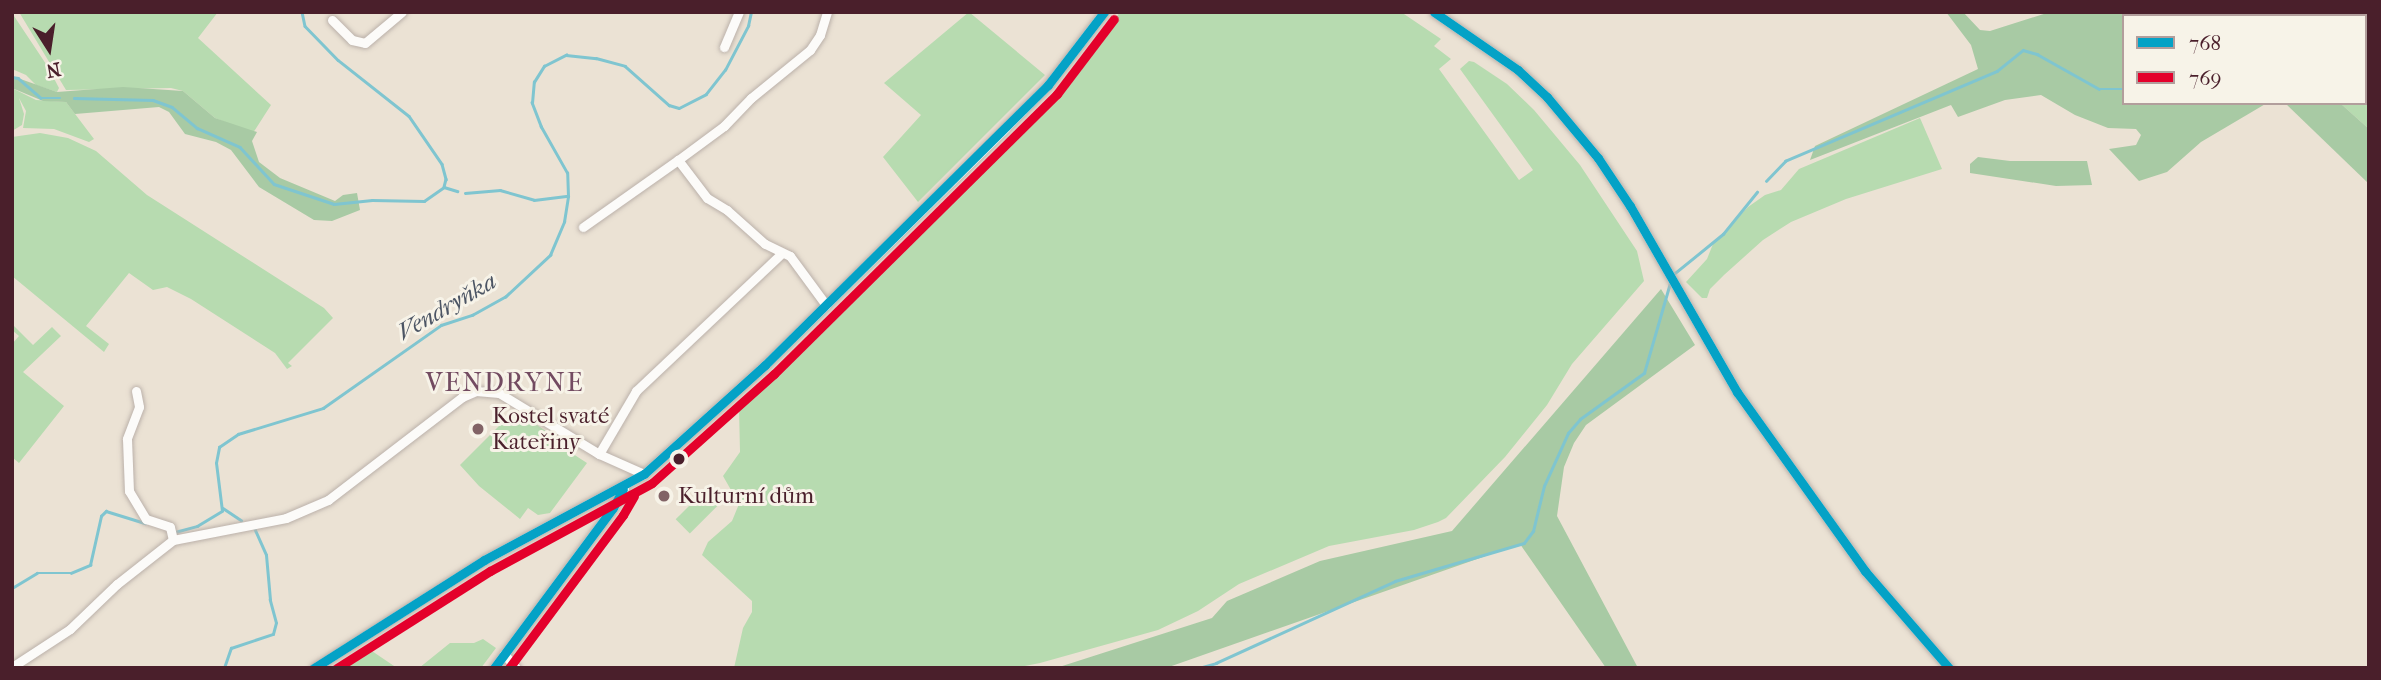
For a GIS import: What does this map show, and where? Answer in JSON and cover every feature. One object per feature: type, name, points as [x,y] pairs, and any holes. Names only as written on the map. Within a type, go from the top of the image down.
[{"type":"street","points":[[332,20],[352,40],[365,43],[402,12]]},
{"type":"street","points":[[724,47],[740,12]]},
{"type":"street","points":[[583,227],[724,126],[751,98],[810,50],[820,35],[827,12]]},
{"type":"street","points":[[314,668],[484,560],[644,474],[826,305],[1048,85],[1104,12]]},
{"type":"street","points":[[1434,12],[1518,70],[1547,97],[1598,158],[1630,206],[1737,392],[1865,571],[1949,668]]},
{"type":"street","points":[[678,160],[707,198],[780,254],[790,256],[826,305]]},
{"type":"street","points":[[599,454],[636,391],[780,254]]},
{"type":"street","points":[[136,391],[139,407],[127,439],[129,491],[146,519],[170,527],[173,540]]},
{"type":"street","points":[[12,667],[70,629],[117,584],[173,540],[286,518],[328,500],[462,397],[476,391],[499,393],[599,454],[644,474]]},
{"type":"street","points":[[494,668],[613,508],[624,487]]},
{"type":"street","points":[[504,654],[516,668]]},
{"type":"green space","points":[[19,12],[218,12],[198,38],[271,105],[253,133],[215,118],[183,91],[171,88],[66,90]]},
{"type":"green space","points":[[969,12],[1045,75],[918,202],[883,157],[921,115],[884,83]]},
{"type":"green space","points":[[1120,12],[1401,12],[1441,39],[1434,46],[1451,59],[1439,69],[1519,180],[1533,170],[1460,69],[1469,61],[1474,62],[1507,84],[1534,110],[1580,165],[1637,251],[1644,281],[1572,364],[1547,405],[1505,457],[1446,518],[1438,522],[1414,530],[1329,546],[1239,584],[1198,611],[1158,630],[1040,663],[1015,668],[734,668],[743,628],[752,612],[752,601],[702,555],[708,542],[732,521],[739,504],[723,476],[740,452],[739,408],[1022,134],[1063,89]]},
{"type":"green space","points":[[1946,12],[1963,12],[1980,30],[1990,31],[2050,12],[2189,12],[2191,14],[2122,14],[2122,105],[2264,105],[2201,142],[2167,172],[2139,181],[2109,149],[2136,145],[2141,135],[2136,129],[2108,128],[2075,115],[2041,95],[2005,100],[1958,117],[1951,105],[1810,160],[1815,146],[1978,69],[1971,45]]},
{"type":"green space","points":[[12,13],[48,67],[59,88],[57,92],[36,85],[26,75],[12,69]]},
{"type":"green space","points":[[2367,46],[2369,48],[2369,129],[2342,105],[2367,105]]},
{"type":"green space","points":[[12,76],[57,92],[123,87],[183,91],[215,118],[257,132],[252,141],[259,162],[280,178],[335,201],[343,195],[357,193],[360,210],[332,221],[314,220],[259,187],[231,150],[216,142],[185,134],[169,112],[159,107],[75,114],[66,102],[43,101],[12,88]]},
{"type":"green space","points":[[12,88],[36,100],[66,102],[94,139],[89,142],[54,129],[23,128],[26,111],[19,98],[24,114],[22,125],[12,131]]},
{"type":"green space","points":[[2287,105],[2342,105],[2369,129],[2369,184]]},
{"type":"green space","points":[[1920,118],[1942,169],[1846,199],[1791,222],[1763,240],[1724,275],[1710,289],[1707,298],[1702,298],[1686,282],[1707,259],[1713,244],[1748,207],[1765,195],[1781,190],[1799,169]]},
{"type":"green space","points":[[40,133],[68,138],[96,151],[147,195],[324,308],[333,318],[288,363],[292,366],[287,369],[275,353],[191,299],[167,287],[153,290],[129,273],[86,326],[109,344],[104,352],[12,276],[12,137]]},
{"type":"green space","points":[[1978,157],[2010,161],[2087,161],[2092,185],[2056,186],[1970,173],[1970,164]]},
{"type":"green space","points":[[1661,289],[1695,345],[1586,425],[1574,443],[1564,467],[1557,516],[1638,668],[1606,668],[1520,544],[1166,668],[1056,668],[1212,618],[1227,601],[1320,561],[1452,531]]},
{"type":"green space","points":[[12,324],[33,345],[52,327],[61,336],[23,372],[64,406],[19,463],[12,457],[12,344],[19,336],[12,330]]},
{"type":"green space","points":[[515,410],[571,448],[570,452],[587,463],[550,513],[538,515],[528,508],[520,519],[479,486],[460,465]]},
{"type":"green space","points":[[704,491],[718,505],[690,533],[676,519]]},
{"type":"green space","points":[[483,639],[496,648],[481,668],[419,668],[450,643],[474,643]]},
{"type":"green space","points":[[366,647],[397,668],[333,668]]},
{"type":"waterway","points":[[302,12],[305,26],[338,60],[409,116],[442,164],[446,179],[444,187]]},
{"type":"waterway","name":"Vendryňka","points":[[175,532],[197,526],[222,511],[216,463],[219,447],[238,434],[323,408],[441,325],[472,315],[505,297],[550,255],[564,222],[568,196],[567,173],[541,127],[532,103],[534,82],[544,66],[566,55],[596,58],[625,66],[669,105],[679,108],[706,94],[725,70],[748,26],[751,12]]},
{"type":"waterway","points":[[1766,181],[1785,161],[1997,71],[2023,50],[2037,54],[2099,89],[2122,89]]},
{"type":"waterway","points":[[12,77],[18,78],[41,98],[60,98]]},
{"type":"waterway","points":[[74,98],[153,100],[172,107],[197,128],[240,147],[274,184],[334,204],[372,200],[424,201],[444,187],[457,191]]},
{"type":"waterway","points":[[465,193],[500,190],[534,200],[568,196]]},
{"type":"waterway","points":[[1675,273],[1723,234],[1757,192]]},
{"type":"waterway","points":[[1199,668],[1216,663],[1395,581],[1524,543],[1533,531],[1544,486],[1568,433],[1580,419],[1644,373],[1670,283]]},
{"type":"waterway","points":[[223,508],[241,520]]},
{"type":"waterway","name":"Vendryňka","points":[[12,588],[37,573],[71,573],[90,565],[101,516],[106,511],[145,523]]},
{"type":"waterway","points":[[224,668],[231,648],[273,634],[276,623],[270,600],[266,555],[254,528]]},
{"type":"transit line","name":"768","points":[[314,668],[484,560],[644,474],[765,365],[1048,85],[1104,12]]},
{"type":"transit line","name":"768","points":[[1434,12],[1518,70],[1547,97],[1598,158],[1630,206],[1737,392],[1865,571],[1949,668]]},
{"type":"transit line","name":"769","points":[[337,668],[490,571],[652,483],[774,374],[1057,94],[1114,19]]},
{"type":"transit line","name":"768","points":[[494,668],[613,508],[623,489]]},
{"type":"transit line","name":"769","points":[[509,668],[623,515],[634,496]]},
{"type":"place","name":"Kostel svaté Kateřiny","points":[[478,429]]},
{"type":"place","name":"Kulturní dům","points":[[664,496]]},
{"type":"district","name":"VENDRYNE","points":[[505,383]]}]
